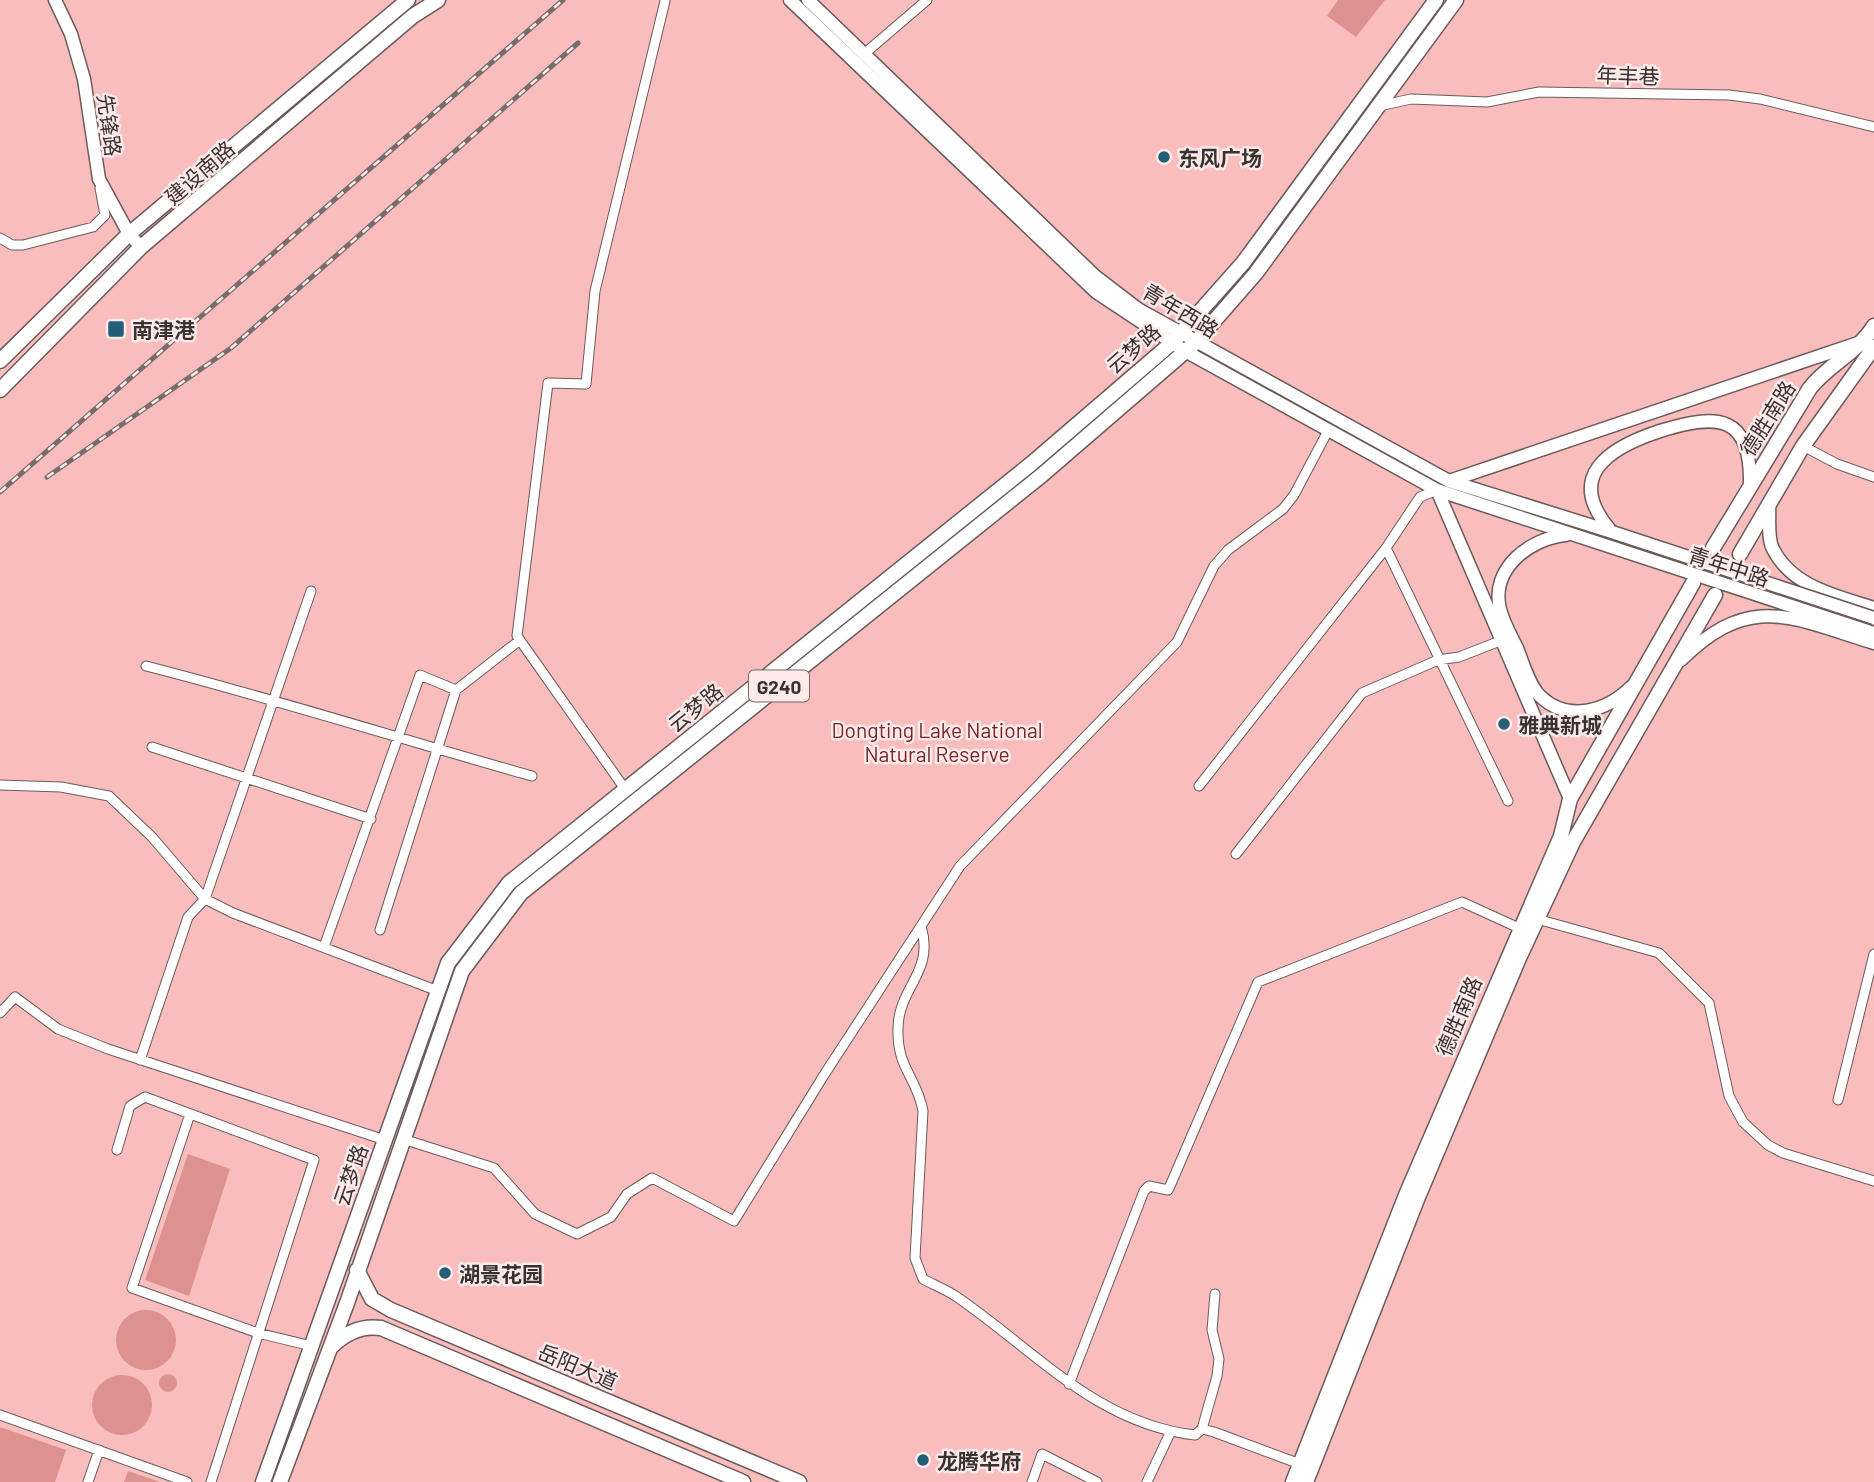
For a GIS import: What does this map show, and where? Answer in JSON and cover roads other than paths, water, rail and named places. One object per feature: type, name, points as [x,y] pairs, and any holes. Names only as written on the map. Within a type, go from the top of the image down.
[{"type":"main road","name":"先锋路","points":[[55,0],[71,34],[84,79],[99,179],[129,234],[141,247]]},
{"type":"main road","name":"建设南路","points":[[0,361],[129,234],[408,0]]},
{"type":"main road","name":"建设南路","points":[[0,390],[141,247],[413,16],[438,0]]},
{"type":"main road","name":"青年西路","points":[[790,0],[1096,292],[1177,338]]},
{"type":"main road","name":"青年西路","points":[[808,0],[1095,276],[1177,338],[1437,490],[1572,534]]},
{"type":"main road","name":"云梦路","points":[[263,1482],[448,963],[509,883],[1031,464],[1177,338],[1243,263],[1436,0]]},
{"type":"main road","name":"G240","points":[[279,1482],[330,1348],[462,971],[521,893],[1042,475],[1190,347],[1256,273],[1456,0]]},
{"type":"main road","name":"德胜南路","points":[[1713,548],[1810,388],[1820,376],[1870,344],[1874,326]]},
{"type":"main road","points":[[1740,554],[1803,446],[1870,344]]},
{"type":"main road","points":[[1449,481],[1870,344]]},
{"type":"main road","name":"青年西路","points":[[1190,347],[1449,481],[1612,532]]},
{"type":"main road","points":[[1612,532],[1597,511],[1591,490],[1596,468],[1614,449],[1698,419],[1710,419],[1726,424],[1745,445],[1750,465],[1749,487]]},
{"type":"main road","points":[[1437,490],[1570,799]]},
{"type":"main road","points":[[1769,505],[1771,547],[1791,573],[1824,592],[1874,608]]},
{"type":"main road","name":"青年中路","points":[[1612,532],[1874,618]]},
{"type":"main road","points":[[1572,534],[1542,539],[1514,558],[1500,590],[1499,608],[1533,685],[1539,695],[1561,709],[1587,711],[1619,698],[1641,677]]},
{"type":"main road","name":"青年中路","points":[[1572,534],[1874,634]]},
{"type":"main road","name":"德胜南路","points":[[1293,1482],[1406,1195],[1561,836],[1570,799],[1693,583]]},
{"type":"main road","name":"德胜南路","points":[[1306,1482],[1418,1197],[1537,919],[1573,842],[1715,595]]},
{"type":"main road","points":[[1670,670],[1704,637],[1736,620],[1751,616],[1791,618],[1874,643]]},
{"type":"main road","name":"岳阳大道","points":[[357,1270],[372,1299],[391,1310],[799,1482]]},
{"type":"main road","name":"岳阳大道","points":[[330,1348],[346,1334],[358,1329],[381,1328],[743,1482]]},
{"type":"street","points":[[864,54],[927,0]]},
{"type":"street","points":[[625,789],[517,636],[548,383],[586,384],[594,291],[665,1]]},
{"type":"street","name":"年丰巷","points":[[1379,106],[1411,99],[1487,102],[1539,92],[1729,95],[1759,99],[1874,127]]},
{"type":"street","points":[[0,238],[12,245],[23,245],[93,227],[105,215],[99,179]]},
{"type":"street","points":[[402,1139],[494,1168],[535,1214],[577,1234],[611,1217],[627,1194],[652,1178],[734,1221],[971,852],[1177,642],[1214,566],[1228,550],[1283,509],[1294,495],[1329,429]]},
{"type":"street","points":[[1803,446],[1837,464],[1874,477]]},
{"type":"street","points":[[1199,786],[1386,548],[1420,498],[1437,490]]},
{"type":"street","points":[[1386,548],[1508,801]]},
{"type":"street","points":[[140,1060],[188,917],[205,899],[311,591]]},
{"type":"street","points":[[380,930],[456,690],[520,640]]},
{"type":"street","points":[[1236,854],[1362,694],[1438,660],[1459,657],[1500,640]]},
{"type":"street","points":[[146,666],[275,699],[398,739],[532,776]]},
{"type":"street","points":[[324,947],[372,819],[420,674],[456,690]]},
{"type":"street","points":[[152,747],[372,819]]},
{"type":"street","points":[[0,785],[61,787],[109,796],[152,837],[205,899],[233,913],[438,990]]},
{"type":"street","points":[[1069,1384],[1143,1191],[1149,1186],[1162,1190],[1170,1186],[1258,982],[1462,902],[1519,928]]},
{"type":"street","points":[[1537,919],[1659,953],[1709,1003],[1730,1096],[1743,1122],[1768,1145],[1783,1153],[1874,1181]]},
{"type":"street","points":[[921,926],[926,942],[925,957],[898,1015],[898,1029],[904,1069],[917,1089],[923,1111],[915,1258],[923,1279],[956,1296],[1069,1384],[1126,1417],[1171,1431],[1195,1435],[1202,1429],[1218,1367],[1216,1340],[1212,1330],[1215,1294]]},
{"type":"street","points":[[1838,1100],[1874,954]]},
{"type":"street","points":[[0,1013],[15,998],[58,1029],[140,1060],[385,1140]]},
{"type":"street","points":[[117,1150],[130,1106],[145,1097],[314,1160],[211,1482]]},
{"type":"street","points":[[190,1114],[132,1288],[258,1332],[312,1346]]},
{"type":"street","points":[[0,1415],[187,1482]]},
{"type":"street","points":[[1202,1429],[1300,1464]]},
{"type":"street","points":[[1147,1482],[1171,1431]]},
{"type":"street","points":[[1153,1482],[1171,1431]]},
{"type":"street","points":[[88,1482],[99,1451]]},
{"type":"street","points":[[1032,1482],[1042,1454],[1097,1482]]},
{"type":"tunnel","points":[[1716,593],[1740,554]]},
{"type":"railway","points":[[0,492],[563,0]]},
{"type":"railway","points":[[47,477],[231,348],[578,43]]},
{"type":"place","name":"东风广场","points":[[1164,157]]},
{"type":"place","name":"南津港","points":[[116,329]]},
{"type":"place","name":"雅典新城","points":[[1504,724]]},
{"type":"place","name":"湖景花园","points":[[445,1273]]},
{"type":"place","name":"龙腾华府","points":[[923,1460]]},
{"type":"park label","name":"Dongting Lake National Natural Reserve","points":[[937,741]]}]
